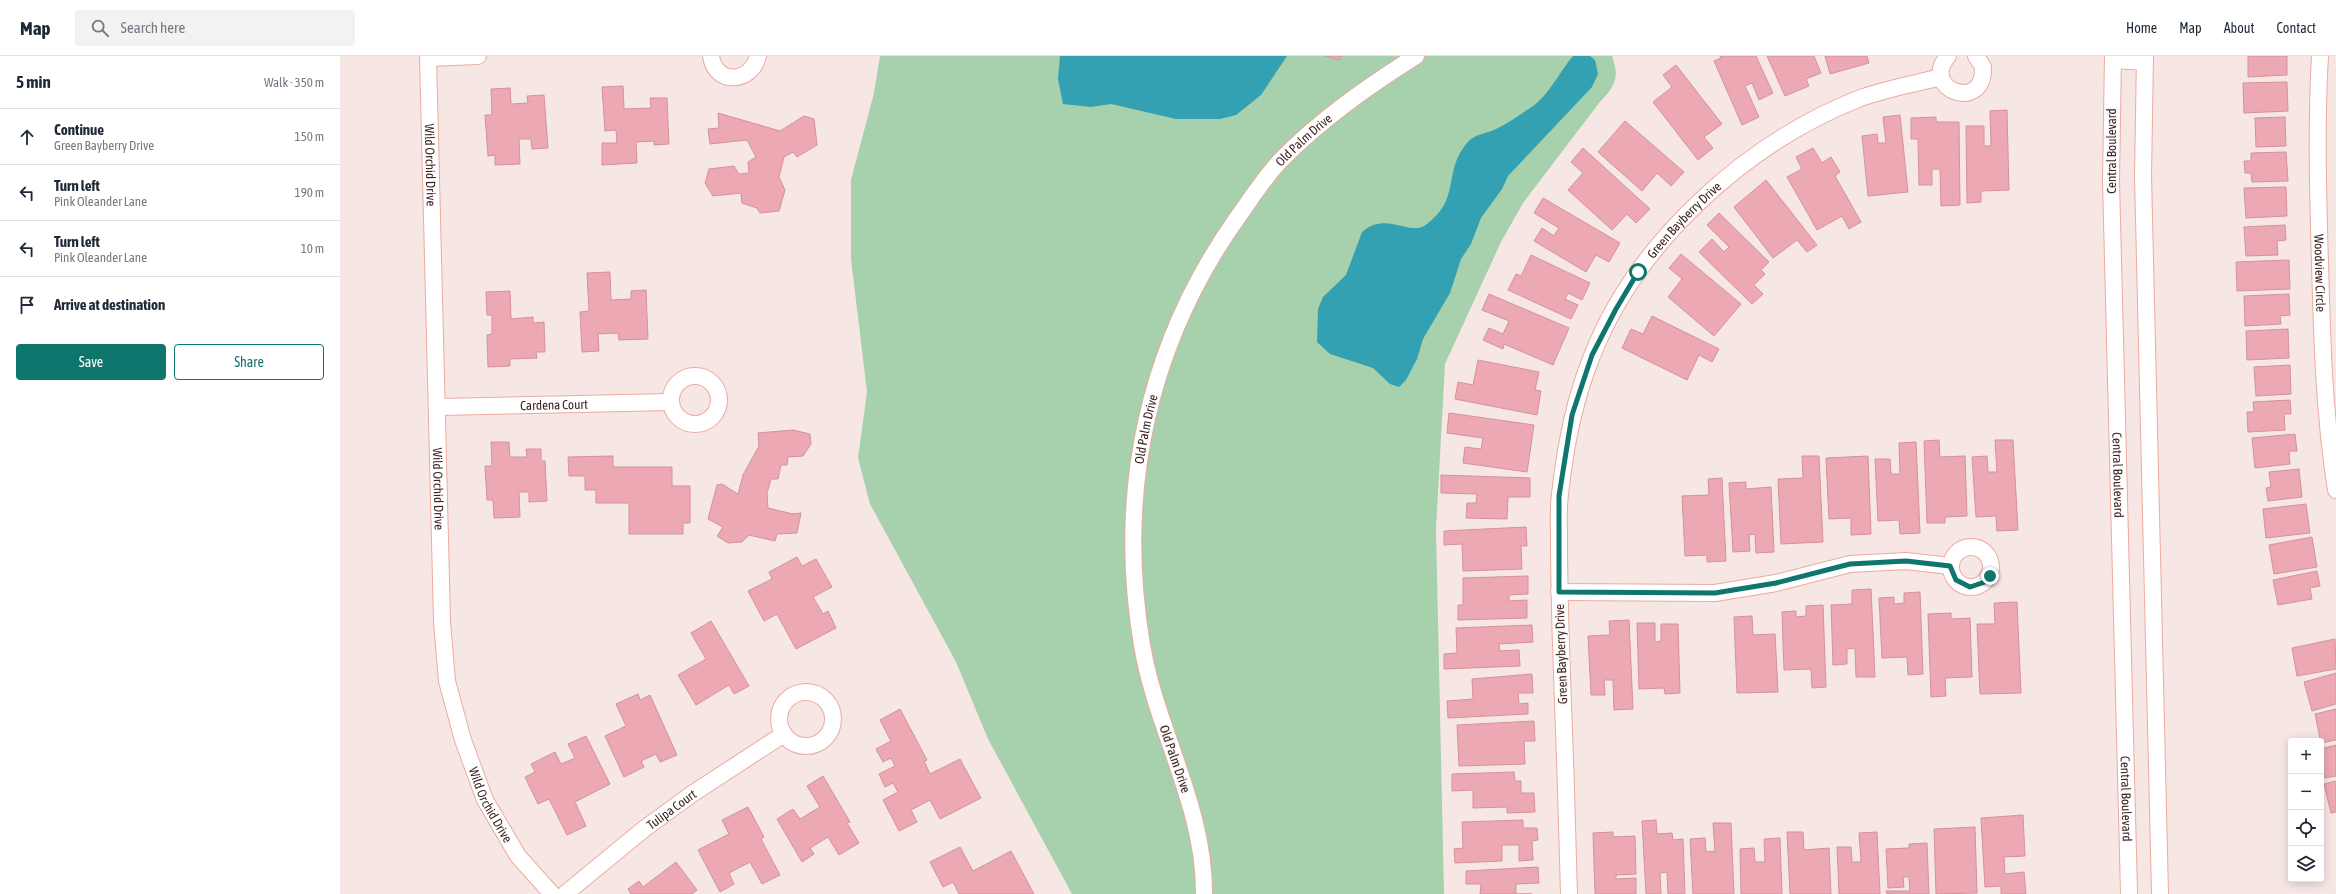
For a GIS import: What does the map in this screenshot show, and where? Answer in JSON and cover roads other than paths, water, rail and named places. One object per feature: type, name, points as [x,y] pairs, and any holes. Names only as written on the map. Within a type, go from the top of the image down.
[{"type":"street","points":[[428,57],[478,56]]},
{"type":"street","points":[[711,56],[716,70],[733,78],[750,72],[756,64],[758,56]]},
{"type":"street","name":"Old Palm Drive","points":[[1204,894],[1204,872],[1193,813],[1154,696],[1142,646],[1134,583],[1132,523],[1139,457],[1150,403],[1166,346],[1191,292],[1221,241],[1278,162],[1321,122],[1372,84],[1416,56]]},
{"type":"street","points":[[1948,56],[1941,69],[1941,77],[1948,88],[1959,93],[1975,89],[1981,83],[1984,75],[1983,66],[1976,56]]},
{"type":"street","name":"Woodview Circle","points":[[2320,56],[2317,164],[2322,359],[2328,442],[2336,490]]},
{"type":"street","name":"Wild Orchid Drive","points":[[428,57],[442,621],[447,681],[463,740],[485,800],[518,856],[552,894]]},
{"type":"street","points":[[2113,58],[2145,59],[2143,176],[2160,894]]},
{"type":"street","name":"Central Boulevard","points":[[2113,58],[2111,181],[2129,894]]},
{"type":"street","name":"Green Bayberry Drive","points":[[1569,894],[1559,592],[1559,496],[1572,415],[1592,355],[1616,309],[1638,272],[1668,234],[1705,197],[1747,162],[1798,128],[1859,99],[1941,77]]},
{"type":"street","name":"Cardena Court","points":[[437,407],[670,402]]},
{"type":"street","points":[[1559,592],[1715,593],[1776,583],[1850,564],[1906,561],[1950,566]]},
{"type":"street","name":"Tulipa Court","points":[[565,894],[644,829],[692,794],[784,734]]},
{"type":"water","points":[[1060,56],[1287,56],[1261,95],[1236,115],[1220,119],[1176,119],[1111,104],[1091,107],[1063,104],[1058,79]]},
{"type":"water","points":[[1573,56],[1590,56],[1595,60],[1598,74],[1592,87],[1508,176],[1502,189],[1481,218],[1471,244],[1461,259],[1450,293],[1423,339],[1417,359],[1406,380],[1399,387],[1390,384],[1373,368],[1330,354],[1317,342],[1318,309],[1323,297],[1346,275],[1362,232],[1371,226],[1380,223],[1389,223],[1413,228],[1427,224],[1437,215],[1444,205],[1448,196],[1454,167],[1458,157],[1467,143],[1478,136],[1504,125],[1539,102]]}]
